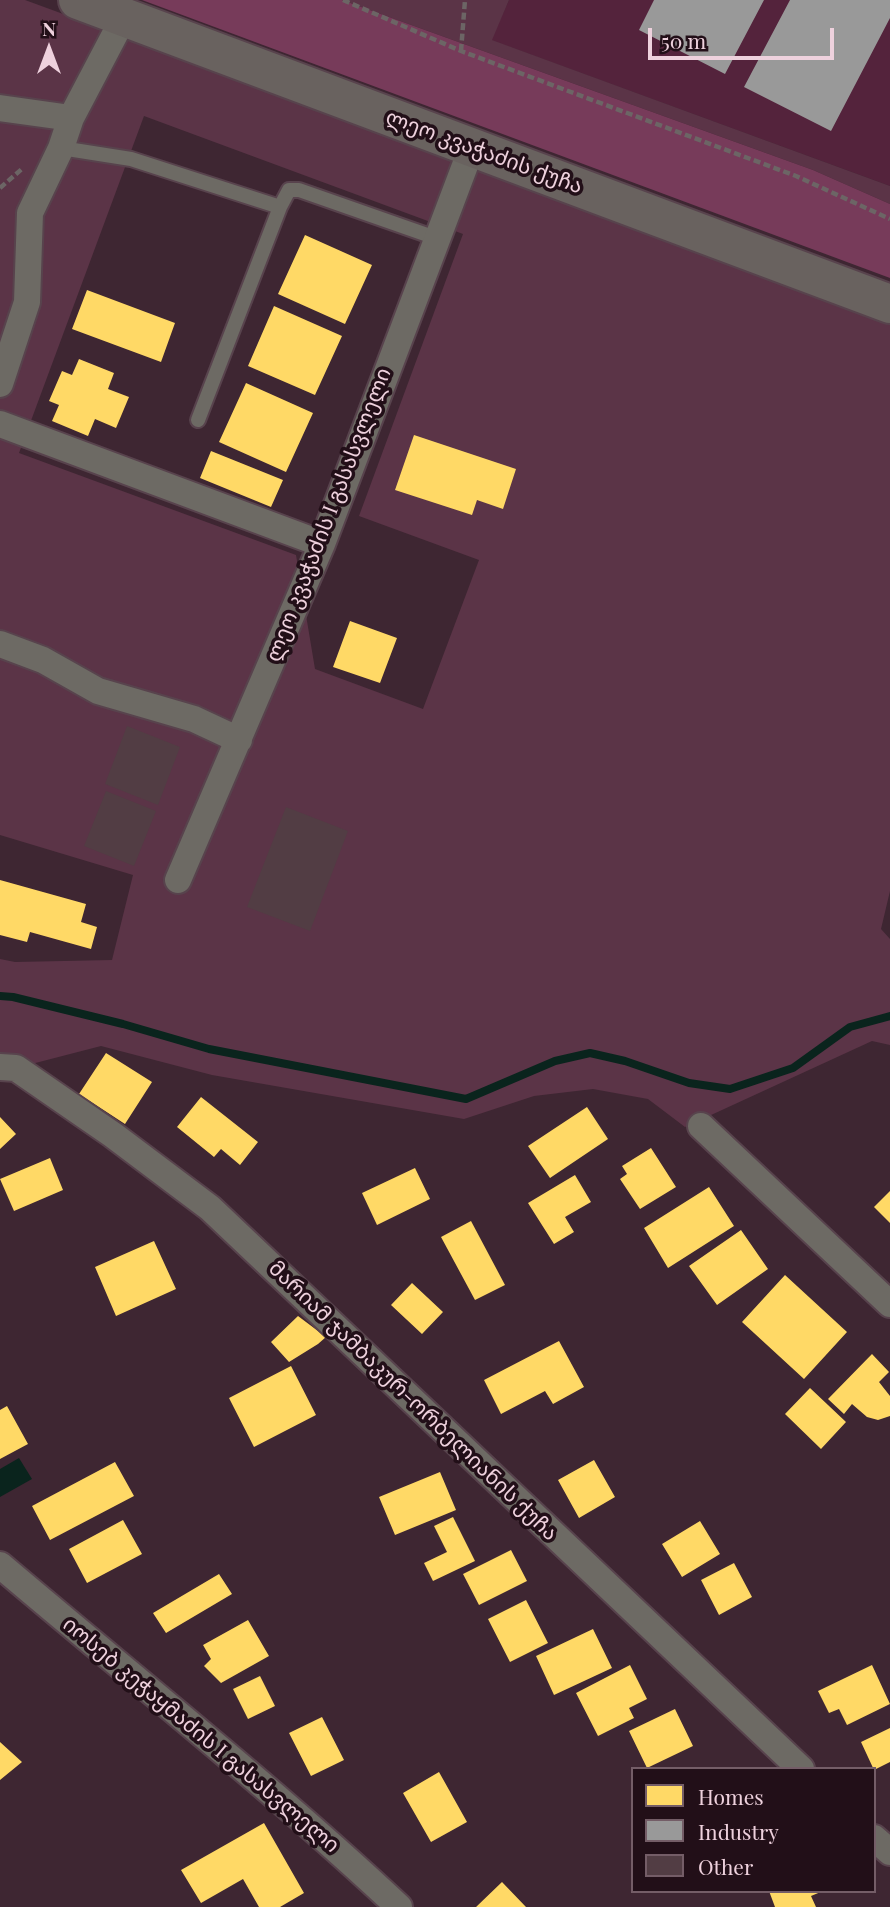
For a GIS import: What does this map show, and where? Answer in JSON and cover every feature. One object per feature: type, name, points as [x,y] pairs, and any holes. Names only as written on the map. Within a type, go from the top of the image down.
[{"type":"main road","name":"ლეო კვაჭაძის ქუჩა","points":[[78,0],[890,304]]},
{"type":"street","points":[[0,384],[27,302],[30,214],[61,148],[71,118],[124,17]]},
{"type":"street","points":[[0,108],[71,118]]},
{"type":"street","name":"ლეო კვაჭაძის I გასასვლელი","points":[[178,880],[322,544],[472,147]]},
{"type":"street","points":[[0,424],[322,544]]},
{"type":"street","points":[[0,644],[43,660],[98,691],[194,719],[239,740]]},
{"type":"street","name":"მარიამ ჯამბაკურ-ორბელიანის ქუჩა","points":[[0,1067],[16,1068],[113,1135],[211,1208],[799,1767]]},
{"type":"street","points":[[701,1126],[890,1304]]},
{"type":"street","name":"იოსებ კეჭაყმაძის I გასასვლელი","points":[[0,1564],[138,1682],[216,1744],[399,1907]]},
{"type":"street","points":[[876,1840],[890,1852]]},
{"type":"lane","points":[[61,148],[131,159],[280,207]]},
{"type":"lane","points":[[198,420],[280,207],[289,190],[299,190],[436,238]]},
{"type":"path","points":[[344,0],[461,51],[796,176],[890,219]]},
{"type":"path","points":[[461,51],[465,0]]},
{"type":"shaded area","points":[[0,0],[25,0],[890,317],[890,891],[881,929],[890,939],[890,1045],[872,1041],[685,1127],[648,1099],[593,1089],[534,1096],[464,1119],[212,1075],[101,1046],[16,1068],[0,1067],[0,959],[15,962],[112,960],[133,875],[0,835]],"holes":[[[144,116],[463,234],[359,516],[479,560],[423,709],[315,669],[296,555],[19,453]]]},
{"type":"shaded area","points":[[142,0],[342,0],[813,170],[890,204],[890,278]]},
{"type":"shaded area","points":[[342,0],[509,0],[492,40],[890,186],[890,204],[813,170]]},
{"type":"shaded area","points":[[509,0],[890,0],[890,186],[491,40]]},
{"type":"shaded area","points":[[19,1458],[32,1479],[0,1497],[0,1469]]},
{"type":"building: Homes","points":[[305,235],[372,265],[345,324],[278,294]]},
{"type":"building: Homes","points":[[87,290],[175,323],[161,362],[72,329]]},
{"type":"building: Homes","points":[[274,306],[342,336],[315,395],[248,366]]},
{"type":"building: Homes","points":[[79,359],[114,373],[108,389],[129,397],[116,428],[95,419],[88,436],[52,421],[59,405],[49,401],[62,371],[72,375]]},
{"type":"building: Homes","points":[[246,383],[313,413],[286,472],[219,442]]},
{"type":"building: Homes","points":[[414,435],[516,469],[503,509],[477,500],[472,515],[395,490]]},
{"type":"building: Homes","points":[[211,451],[283,480],[271,507],[200,478]]},
{"type":"building: Homes","points":[[350,621],[397,638],[380,683],[333,667]]},
{"type":"building: Homes","points":[[0,880],[86,904],[81,922],[97,927],[91,949],[30,932],[27,942],[0,935]]},
{"type":"building: Homes","points":[[106,1053],[152,1082],[125,1124],[79,1094]]},
{"type":"building: Homes","points":[[201,1097],[258,1142],[240,1165],[221,1149],[214,1157],[177,1127]]},
{"type":"building: Homes","points":[[587,1107],[608,1139],[550,1178],[528,1146]]},
{"type":"building: Homes","points":[[0,1117],[16,1134],[0,1149]]},
{"type":"building: Homes","points":[[651,1148],[676,1187],[640,1209],[620,1179],[627,1174],[622,1166]]},
{"type":"building: Homes","points":[[50,1158],[63,1190],[14,1211],[0,1179]]},
{"type":"building: Homes","points":[[415,1168],[430,1199],[377,1225],[362,1193]]},
{"type":"building: Homes","points":[[575,1175],[591,1202],[565,1217],[574,1232],[554,1244],[528,1203]]},
{"type":"building: Homes","points":[[709,1187],[734,1226],[668,1268],[644,1228]]},
{"type":"building: Homes","points":[[890,1191],[890,1223],[874,1207]]},
{"type":"building: Homes","points":[[471,1221],[505,1285],[475,1300],[441,1237]]},
{"type":"building: Homes","points":[[741,1230],[768,1269],[717,1305],[689,1266]]},
{"type":"building: Homes","points":[[154,1241],[176,1289],[116,1316],[95,1267]]},
{"type":"building: Homes","points":[[785,1275],[847,1332],[804,1379],[742,1322]]},
{"type":"building: Homes","points":[[412,1283],[443,1312],[422,1334],[391,1305]]},
{"type":"building: Homes","points":[[298,1316],[326,1337],[289,1362],[271,1342]]},
{"type":"building: Homes","points":[[559,1341],[584,1387],[553,1404],[545,1391],[501,1414],[484,1380]]},
{"type":"building: Homes","points":[[872,1354],[889,1372],[879,1382],[890,1396],[890,1416],[878,1420],[867,1417],[852,1404],[844,1414],[828,1399]]},
{"type":"building: Homes","points":[[291,1366],[316,1415],[254,1447],[229,1398]]},
{"type":"building: Homes","points":[[810,1388],[846,1422],[821,1449],[785,1414]]},
{"type":"building: Homes","points":[[7,1406],[28,1444],[0,1459],[0,1410]]},
{"type":"building: Homes","points":[[594,1460],[615,1497],[579,1518],[558,1480]]},
{"type":"building: Homes","points":[[115,1462],[134,1496],[50,1540],[32,1506]]},
{"type":"building: Homes","points":[[440,1472],[456,1510],[395,1535],[379,1497]]},
{"type":"building: Homes","points":[[453,1517],[475,1561],[433,1581],[424,1563],[447,1552],[434,1526]]},
{"type":"building: Homes","points":[[123,1520],[142,1554],[87,1583],[69,1549]]},
{"type":"building: Homes","points":[[700,1521],[720,1554],[682,1577],[662,1544]]},
{"type":"building: Homes","points":[[511,1550],[527,1581],[479,1605],[463,1574]]},
{"type":"building: Homes","points":[[734,1563],[752,1597],[719,1615],[701,1580]]},
{"type":"building: Homes","points":[[219,1574],[232,1594],[166,1633],[153,1613]]},
{"type":"building: Homes","points":[[526,1600],[548,1643],[510,1662],[488,1619]]},
{"type":"building: Homes","points":[[248,1620],[269,1656],[221,1683],[204,1666],[211,1659],[203,1645]]},
{"type":"building: Homes","points":[[593,1629],[612,1668],[554,1695],[536,1656]]},
{"type":"building: Homes","points":[[630,1665],[647,1699],[629,1708],[634,1718],[598,1736],[576,1693]]},
{"type":"building: Homes","points":[[872,1665],[890,1704],[847,1725],[839,1709],[829,1713],[818,1691]]},
{"type":"building: Homes","points":[[260,1676],[275,1706],[248,1719],[233,1689]]},
{"type":"building: Homes","points":[[675,1709],[693,1746],[647,1767],[629,1731]]},
{"type":"building: Homes","points":[[322,1717],[344,1760],[311,1776],[289,1733]]},
{"type":"building: Homes","points":[[890,1728],[890,1762],[876,1769],[873,1767],[861,1742]]},
{"type":"building: Homes","points":[[0,1742],[22,1762],[0,1780]]},
{"type":"building: Homes","points":[[439,1772],[467,1822],[431,1842],[403,1793]]},
{"type":"building: Homes","points":[[264,1823],[304,1893],[280,1907],[259,1907],[243,1879],[201,1903],[181,1870]]},
{"type":"building: Homes","points":[[502,1882],[526,1907],[476,1907]]},
{"type":"building: Homes","points":[[770,1893],[818,1893],[811,1896],[816,1907],[775,1907]]},
{"type":"building: Industry","points":[[654,0],[764,0],[725,74],[639,30]]},
{"type":"building: Industry","points":[[790,0],[890,0],[890,18],[831,131],[744,87]]},
{"type":"building: Other","points":[[127,726],[180,747],[158,805],[105,784]]},
{"type":"building: Other","points":[[106,791],[156,811],[134,866],[84,846]]},
{"type":"building: Other","points":[[286,807],[348,831],[310,931],[247,907]]},
{"type":"waterway","points":[[0,996],[123,1024],[209,1049],[466,1099],[555,1061],[590,1053],[625,1061],[689,1083],[730,1089],[793,1068],[850,1027],[890,1016]]}]
